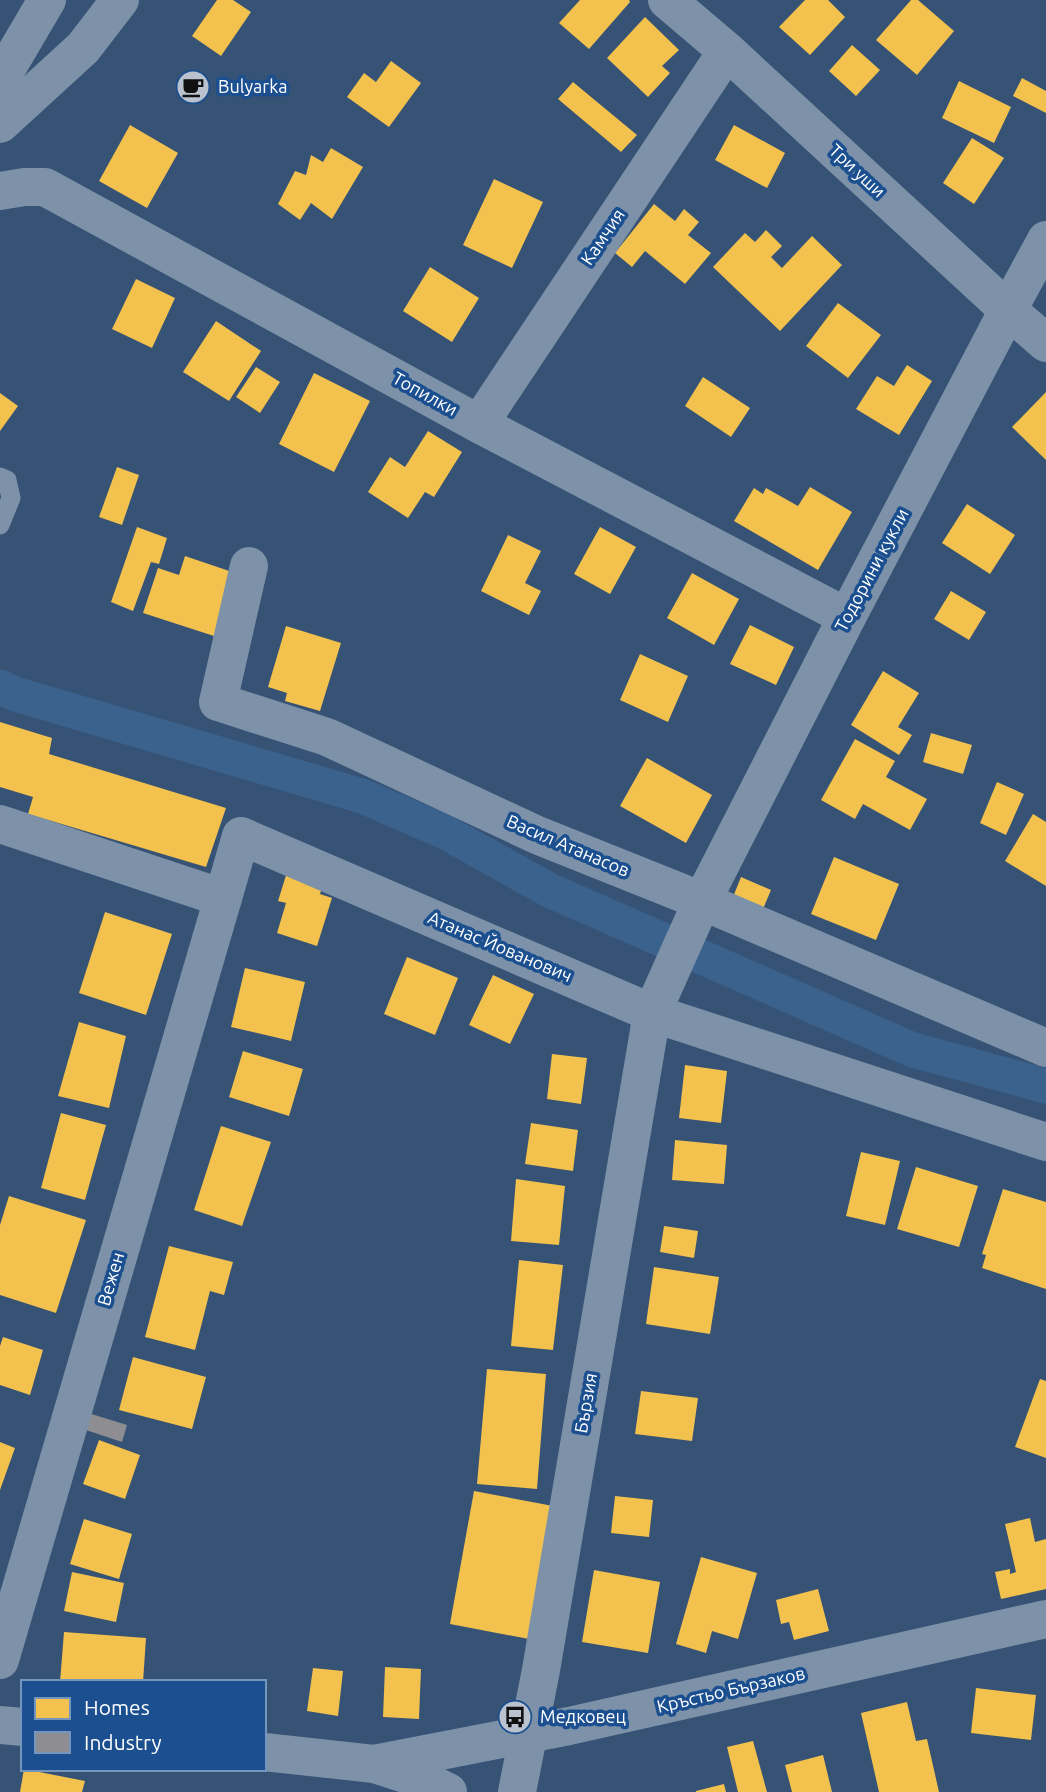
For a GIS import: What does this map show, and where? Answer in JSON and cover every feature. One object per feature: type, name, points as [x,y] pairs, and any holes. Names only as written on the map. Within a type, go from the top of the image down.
[{"type":"street","points":[[0,80],[47,0]]},
{"type":"street","points":[[0,124],[83,48],[120,0]]},
{"type":"street","name":"Три уши","points":[[667,0],[727,51],[1046,343]]},
{"type":"street","name":"Камчия","points":[[479,424],[727,51]]},
{"type":"street","name":"Топилки","points":[[0,191],[45,187],[479,424],[847,617]]},
{"type":"street","name":"Тодорини кукли","points":[[652,1013],[702,901],[847,617],[1046,240]]},
{"type":"street","name":"Васил Атанасов","points":[[249,566],[218,702],[327,737],[537,835],[702,901],[1046,1048]]},
{"type":"street","points":[[0,824],[223,898]]},
{"type":"street","name":"Атанас Йованович","points":[[223,898],[241,836],[652,1013],[1046,1142]]},
{"type":"street","name":"Вежен","points":[[0,1660],[223,898]]},
{"type":"street","name":"Бързия","points":[[517,1792],[541,1670],[652,1013]]},
{"type":"street","name":"Кръстьо Бързаков","points":[[374,1763],[638,1711],[1046,1619]]},
{"type":"street","points":[[0,1725],[21,1727]]},
{"type":"street","name":"Кръстьо Бързаков","points":[[266,1752],[374,1763],[424,1780],[448,1792]]},
{"type":"lane","points":[[0,477],[8,480],[11,499],[0,525]]},
{"type":"building: Homes","points":[[217,0],[233,0],[251,12],[221,56],[192,36]]},
{"type":"building: Homes","points":[[580,0],[630,2],[589,49],[559,23]]},
{"type":"building: Homes","points":[[805,0],[828,0],[845,17],[810,55],[779,27]]},
{"type":"building: Homes","points":[[911,0],[918,0],[954,31],[917,75],[876,40]]},
{"type":"building: Homes","points":[[645,17],[679,50],[662,66],[670,73],[648,97],[607,58]]},
{"type":"building: Homes","points":[[852,45],[880,70],[856,96],[829,71]]},
{"type":"building: Homes","points":[[391,61],[421,83],[389,127],[347,97],[364,73],[376,82]]},
{"type":"building: Homes","points":[[1022,78],[1046,91],[1046,113],[1013,96]]},
{"type":"building: Homes","points":[[959,81],[1011,107],[994,143],[942,118]]},
{"type":"building: Homes","points":[[573,82],[637,135],[621,152],[558,99]]},
{"type":"building: Homes","points":[[130,125],[178,153],[147,208],[99,181]]},
{"type":"building: Homes","points":[[734,125],[785,153],[767,188],[715,160]]},
{"type":"building: Homes","points":[[972,138],[1004,158],[974,204],[943,183]]},
{"type":"building: Homes","points":[[331,148],[363,167],[332,219],[311,203],[300,220],[278,204],[295,171],[306,175],[311,155],[323,162]]},
{"type":"building: Homes","points":[[494,179],[543,202],[512,268],[463,245]]},
{"type":"building: Homes","points":[[654,204],[675,221],[684,209],[699,222],[688,235],[711,253],[685,284],[645,251],[632,267],[615,253]]},
{"type":"building: Homes","points":[[766,230],[782,246],[771,257],[782,268],[812,236],[842,265],[780,331],[713,267],[745,233],[755,242]]},
{"type":"building: Homes","points":[[430,267],[479,298],[452,342],[403,311]]},
{"type":"building: Homes","points":[[136,279],[175,298],[152,348],[112,329]]},
{"type":"building: Homes","points":[[838,303],[881,335],[848,378],[806,346]]},
{"type":"building: Homes","points":[[216,321],[261,351],[229,401],[183,372]]},
{"type":"building: Homes","points":[[907,365],[932,381],[899,435],[856,409],[877,376],[894,386]]},
{"type":"building: Homes","points":[[256,367],[280,382],[260,413],[236,397]]},
{"type":"building: Homes","points":[[314,373],[370,401],[334,472],[279,444]]},
{"type":"building: Homes","points":[[703,377],[750,408],[731,437],[685,406]]},
{"type":"building: Homes","points":[[1046,392],[1046,460],[1012,427]]},
{"type":"building: Homes","points":[[0,393],[18,406],[0,431]]},
{"type":"building: Homes","points":[[428,431],[462,452],[434,497],[425,492],[408,518],[368,492],[390,457],[405,467]]},
{"type":"building: Homes","points":[[117,467],[139,475],[122,525],[99,517]]},
{"type":"building: Homes","points":[[810,487],[852,512],[818,570],[734,521],[754,488],[763,494],[766,488],[798,506]]},
{"type":"building: Homes","points":[[967,504],[1015,535],[990,574],[942,543]]},
{"type":"building: Homes","points":[[137,527],[167,538],[159,564],[151,562],[133,611],[111,602]]},
{"type":"building: Homes","points":[[600,527],[636,547],[610,594],[574,574]]},
{"type":"building: Homes","points":[[508,535],[541,551],[525,583],[541,591],[529,615],[481,591]]},
{"type":"building: Homes","points":[[185,556],[238,574],[217,637],[143,613],[158,568],[179,575]]},
{"type":"building: Homes","points":[[692,573],[739,599],[714,645],[667,618]]},
{"type":"building: Homes","points":[[951,591],[986,612],[969,640],[934,619]]},
{"type":"building: Homes","points":[[750,625],[794,647],[776,685],[730,664]]},
{"type":"building: Homes","points":[[286,626],[341,643],[320,711],[285,701],[287,693],[268,687]]},
{"type":"building: Homes","points":[[640,654],[688,676],[668,722],[620,700]]},
{"type":"building: Homes","points":[[883,671],[919,693],[898,727],[912,735],[899,755],[851,725]]},
{"type":"building: Homes","points":[[0,722],[52,738],[49,754],[226,808],[206,867],[28,814],[33,797],[0,787]]},
{"type":"building: Homes","points":[[931,733],[972,745],[963,774],[923,762]]},
{"type":"building: Homes","points":[[855,739],[895,761],[886,777],[927,799],[910,830],[863,804],[855,819],[821,800]]},
{"type":"building: Homes","points":[[647,758],[712,795],[686,843],[620,806]]},
{"type":"building: Homes","points":[[997,782],[1024,794],[1006,835],[980,823]]},
{"type":"building: Homes","points":[[1033,814],[1046,822],[1046,886],[1005,861]]},
{"type":"building: Homes","points":[[834,857],[899,884],[876,940],[811,914]]},
{"type":"building: Homes","points":[[288,869],[324,881],[320,894],[332,898],[317,946],[277,933],[286,903],[278,901]]},
{"type":"building: Homes","points":[[741,877],[771,890],[763,909],[733,897]]},
{"type":"building: Homes","points":[[105,912],[172,934],[146,1015],[79,993]]},
{"type":"building: Homes","points":[[407,957],[458,978],[435,1035],[384,1014]]},
{"type":"building: Homes","points":[[245,968],[305,982],[291,1041],[231,1027]]},
{"type":"building: Homes","points":[[493,975],[534,994],[510,1044],[469,1025]]},
{"type":"building: Homes","points":[[79,1022],[126,1036],[109,1108],[58,1096]]},
{"type":"building: Homes","points":[[243,1051],[303,1069],[289,1116],[229,1097]]},
{"type":"building: Homes","points":[[552,1054],[587,1058],[581,1104],[547,1099]]},
{"type":"building: Homes","points":[[685,1065],[727,1071],[721,1123],[679,1118]]},
{"type":"building: Homes","points":[[61,1113],[106,1125],[85,1200],[41,1188]]},
{"type":"building: Homes","points":[[531,1123],[578,1130],[573,1171],[525,1164]]},
{"type":"building: Homes","points":[[221,1126],[271,1142],[242,1226],[194,1210]]},
{"type":"building: Homes","points":[[675,1140],[727,1145],[724,1184],[672,1180]]},
{"type":"building: Homes","points":[[861,1152],[900,1161],[885,1225],[846,1216]]},
{"type":"building: Homes","points":[[916,1167],[978,1186],[959,1247],[897,1229]]},
{"type":"building: Homes","points":[[516,1179],[565,1186],[559,1245],[511,1241]]},
{"type":"building: Homes","points":[[1003,1189],[1046,1202],[1046,1289],[982,1268],[986,1255],[982,1254]]},
{"type":"building: Homes","points":[[9,1196],[86,1220],[56,1313],[0,1295],[0,1225]]},
{"type":"building: Homes","points":[[664,1226],[698,1231],[694,1258],[660,1252]]},
{"type":"building: Homes","points":[[169,1246],[233,1262],[224,1295],[210,1291],[195,1350],[145,1337]]},
{"type":"building: Homes","points":[[519,1260],[563,1265],[553,1350],[511,1346]]},
{"type":"building: Homes","points":[[654,1267],[719,1277],[710,1334],[646,1324]]},
{"type":"building: Homes","points":[[3,1337],[43,1350],[30,1395],[0,1385],[0,1346]]},
{"type":"building: Homes","points":[[133,1357],[206,1377],[192,1429],[119,1410]]},
{"type":"building: Homes","points":[[487,1369],[546,1374],[537,1489],[477,1484]]},
{"type":"building: Homes","points":[[1040,1379],[1046,1381],[1046,1458],[1015,1447]]},
{"type":"building: Homes","points":[[641,1391],[698,1398],[692,1441],[635,1434]]},
{"type":"building: Homes","points":[[99,1440],[140,1455],[125,1499],[83,1484]]},
{"type":"building: Homes","points":[[0,1442],[15,1448],[0,1490]]},
{"type":"building: Homes","points":[[474,1491],[553,1506],[529,1639],[450,1624]]},
{"type":"building: Homes","points":[[615,1496],[653,1500],[649,1537],[611,1533]]},
{"type":"building: Homes","points":[[1030,1518],[1035,1542],[1046,1539],[1046,1589],[1001,1599],[995,1572],[1010,1569],[1010,1574],[1016,1572],[1005,1524]]},
{"type":"building: Homes","points":[[84,1519],[132,1534],[119,1579],[70,1564]]},
{"type":"building: Homes","points":[[701,1557],[757,1573],[738,1639],[712,1631],[706,1653],[676,1644]]},
{"type":"building: Homes","points":[[594,1570],[660,1582],[648,1653],[582,1642]]},
{"type":"building: Homes","points":[[72,1572],[124,1583],[116,1622],[64,1611]]},
{"type":"building: Homes","points":[[818,1589],[829,1631],[794,1640],[789,1622],[781,1624],[776,1600]]},
{"type":"building: Homes","points":[[64,1632],[146,1638],[143,1680],[60,1680]]},
{"type":"building: Homes","points":[[385,1667],[421,1669],[419,1719],[383,1717]]},
{"type":"building: Homes","points":[[313,1668],[343,1671],[338,1716],[307,1711]]},
{"type":"building: Homes","points":[[976,1688],[1036,1695],[1031,1740],[971,1733]]},
{"type":"building: Homes","points":[[907,1702],[916,1741],[927,1739],[939,1792],[879,1792],[861,1713]]},
{"type":"building: Homes","points":[[753,1741],[767,1792],[738,1792],[727,1747]]},
{"type":"building: Homes","points":[[823,1755],[832,1792],[792,1792],[785,1765]]},
{"type":"building: Homes","points":[[24,1771],[85,1781],[82,1792],[20,1792]]},
{"type":"building: Homes","points":[[724,1784],[726,1792],[696,1792],[696,1791]]},
{"type":"building: Industry","points":[[85,1412],[127,1425],[122,1442],[80,1428]]},
{"type":"waterway","points":[[0,687],[15,694],[362,796],[445,832],[549,890],[913,1050],[1046,1086]]},
{"type":"place","name":"Bulyarka","points":[[193,87]]},
{"type":"place","name":"Медковец","points":[[515,1717]]}]
